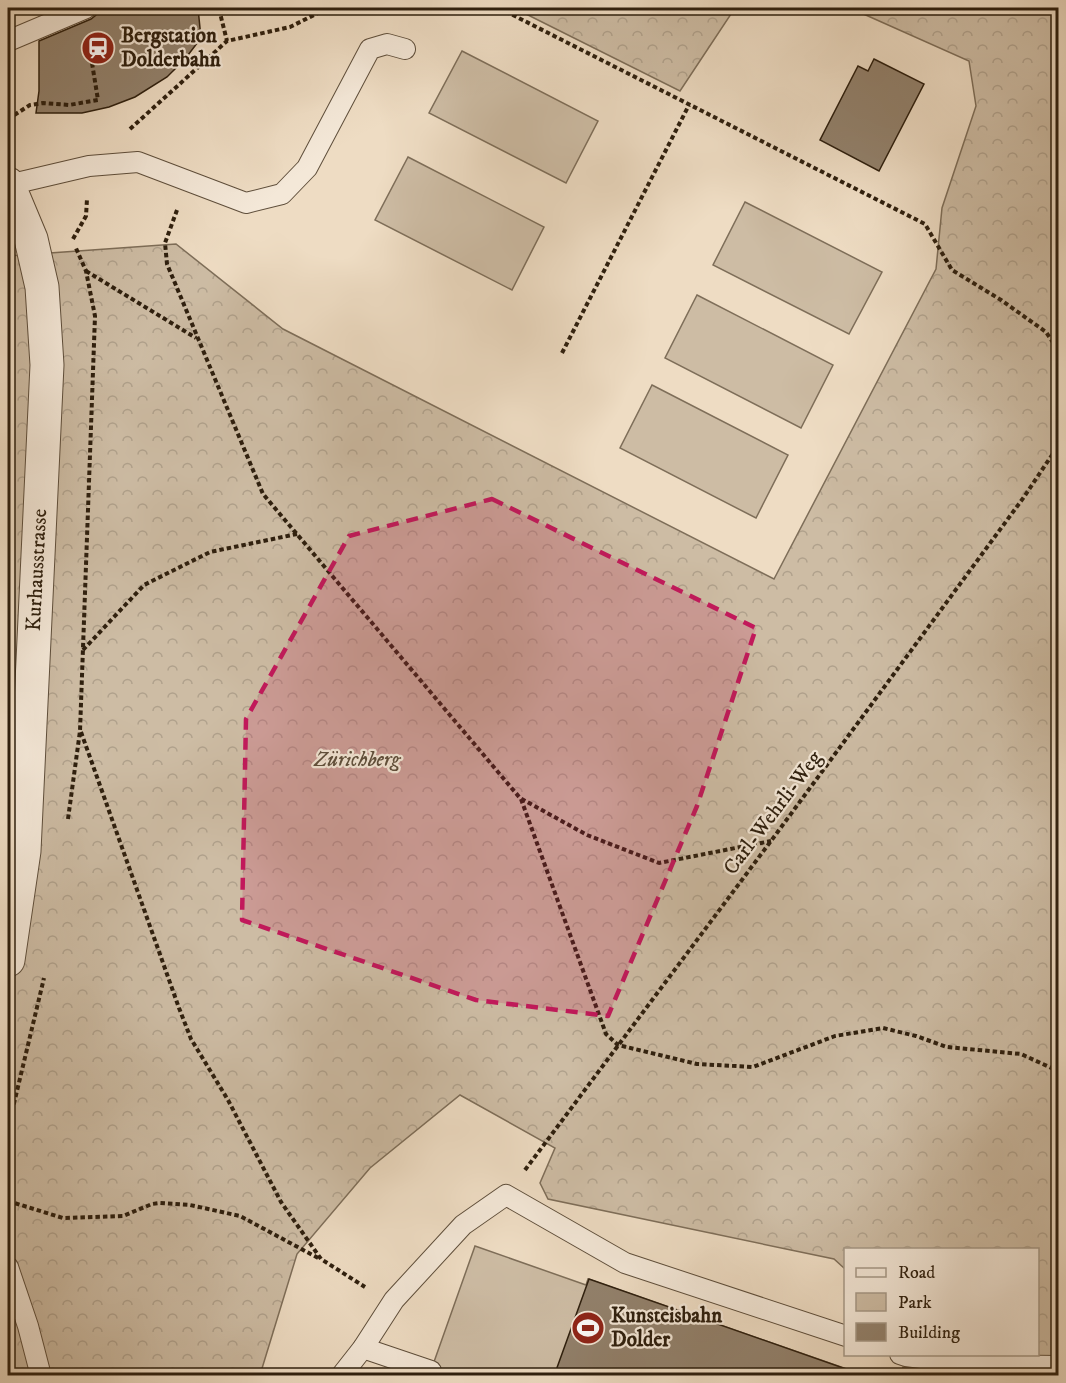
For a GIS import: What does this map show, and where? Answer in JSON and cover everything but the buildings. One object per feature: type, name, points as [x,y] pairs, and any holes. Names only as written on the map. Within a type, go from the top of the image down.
[{"type":"street","name":"Kurhausstrasse","points":[[8,185],[31,239],[42,287],[47,364],[24,851],[8,960]]},
{"type":"lane","points":[[8,41],[86,8]]},
{"type":"lane","points":[[8,185],[89,166],[138,162],[246,203],[282,194],[307,168],[370,49],[387,44],[405,49]]},
{"type":"lane","points":[[341,1376],[363,1348],[394,1300],[463,1225],[506,1195],[625,1263],[844,1335]]},
{"type":"lane","points":[[8,1267],[28,1326],[41,1376]]},
{"type":"lane","points":[[363,1348],[431,1371]]},
{"type":"lane","points":[[906,1356],[976,1365],[1059,1366]]},
{"type":"path","points":[[89,166],[227,40],[290,27],[328,8]]},
{"type":"path","points":[[499,8],[925,224],[952,270],[1001,300],[1046,332],[1059,350]]},
{"type":"path","points":[[219,9],[227,40]]},
{"type":"path","points":[[8,119],[30,105],[43,103],[69,105],[98,100],[92,63]]},
{"type":"path","points":[[562,353],[689,105]]},
{"type":"path","points":[[188,182],[165,243],[167,264],[263,494],[520,798],[606,1034],[618,1046],[697,1064],[753,1066],[834,1036],[883,1028],[916,1036],[946,1047],[1021,1054],[1059,1071]]},
{"type":"path","points":[[86,271],[197,339]]},
{"type":"path","name":"Carl-Wehrli-Weg","points":[[506,1195],[771,841],[1059,446]]},
{"type":"path","points":[[83,650],[144,585],[210,552],[297,534]]},
{"type":"path","points":[[80,731],[191,1039],[228,1100],[281,1202],[321,1259]]},
{"type":"path","points":[[520,798],[586,835],[659,863],[771,841]]},
{"type":"path","points":[[8,1201],[63,1218],[123,1216],[160,1203],[190,1205],[240,1216],[321,1259],[367,1288],[394,1300]]},
{"type":"highlighted area","points":[[492,499],[756,628],[697,806],[608,1016],[476,1000],[242,920],[246,719],[349,536]]},
{"type":"green space","points":[[514,8],[735,8],[680,91]]},
{"type":"green space","name":"Zürichberg","points":[[850,8],[1058,8],[1058,1356],[1039,1356],[1039,1248],[844,1248],[844,1268],[834,1259],[548,1199],[540,1183],[555,1148],[460,1095],[370,1168],[297,1254],[260,1375],[8,1376],[8,256],[176,244],[283,329],[774,579],[936,269],[942,208],[976,106],[969,61]]},
{"type":"green space","points":[[462,51],[598,121],[566,183],[429,113]]},
{"type":"green space","points":[[408,157],[544,227],[512,290],[375,220]]},
{"type":"green space","points":[[745,202],[882,272],[849,334],[713,265]]},
{"type":"green space","points":[[697,295],[833,365],[801,428],[665,358]]},
{"type":"green space","points":[[652,385],[788,455],[756,518],[620,448]]},
{"type":"green space","name":"Kunsteisbahn Dolder","points":[[475,1246],[586,1285],[588,1279],[864,1375],[429,1376]]},
{"type":"green space","points":[[903,1367],[943,1372],[1053,1375],[900,1376]]},
{"type":"place","name":"Bergstation Dolderbahn","points":[[98,48]]},
{"type":"place","name":"Kunsteisbahn Dolder","points":[[588,1328]]}]
